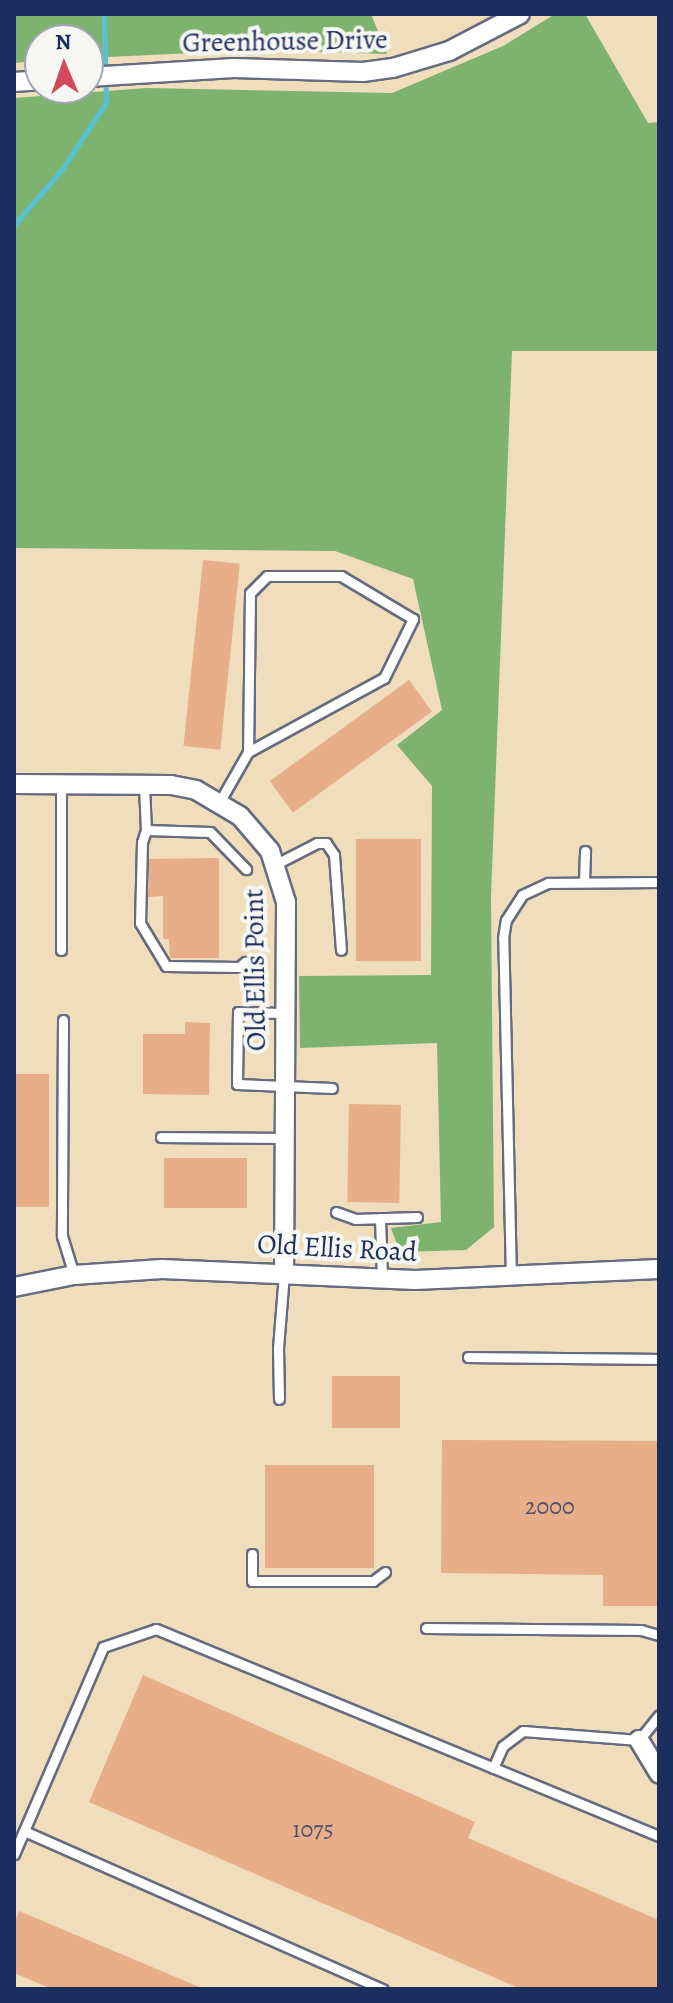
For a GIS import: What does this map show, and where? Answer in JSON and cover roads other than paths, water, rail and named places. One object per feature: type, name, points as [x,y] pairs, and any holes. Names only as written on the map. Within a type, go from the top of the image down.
[{"type":"street","points":[[479,14],[485,33]]},
{"type":"street","name":"Greenhouse Drive","points":[[104,76],[234,68],[363,72],[393,68],[449,51],[520,14]]},
{"type":"street","name":"Old Ellis Point","points":[[14,784],[144,785],[196,790],[220,801],[257,832],[276,864],[286,902],[284,1274]]},
{"type":"street","name":"Old Ellis Road","points":[[14,1287],[74,1275],[162,1269],[382,1279],[511,1278],[659,1269]]},
{"type":"street","points":[[639,1740],[659,1773]]},
{"type":"lane","points":[[220,801],[248,752],[250,593],[267,576],[341,576],[413,619],[384,678],[248,752]]},
{"type":"lane","points":[[61,784],[61,950]]},
{"type":"lane","points":[[144,785],[146,830],[142,842],[140,923],[166,966],[239,967],[245,962]]},
{"type":"lane","points":[[146,830],[210,832],[246,869]]},
{"type":"lane","points":[[276,864],[317,843],[326,843],[334,855],[341,950]]},
{"type":"lane","points":[[584,881],[585,851]]},
{"type":"lane","points":[[511,1278],[503,938],[511,906],[533,887],[584,881],[655,882]]},
{"type":"lane","points":[[285,1013],[238,1012],[237,1084],[332,1088]]},
{"type":"lane","points":[[63,1020],[62,1236],[74,1275]]},
{"type":"lane","points":[[161,1137],[285,1138]]},
{"type":"lane","points":[[336,1212],[355,1219],[417,1217]]},
{"type":"lane","points":[[380,1218],[382,1279]]},
{"type":"lane","points":[[279,1399],[278,1348],[284,1274]]},
{"type":"lane","points":[[468,1357],[659,1359]]},
{"type":"lane","points":[[252,1554],[252,1581],[373,1581],[385,1572]]},
{"type":"lane","points":[[426,1628],[641,1630],[659,1635]]},
{"type":"lane","points":[[14,1854],[103,1647],[156,1629],[659,1836]]},
{"type":"lane","points":[[493,1768],[503,1746],[523,1731],[639,1740],[659,1715]]},
{"type":"lane","points":[[24,1831],[383,1989]]},
{"type":"waterway","points":[[14,225],[63,168],[106,102],[104,14]]}]
